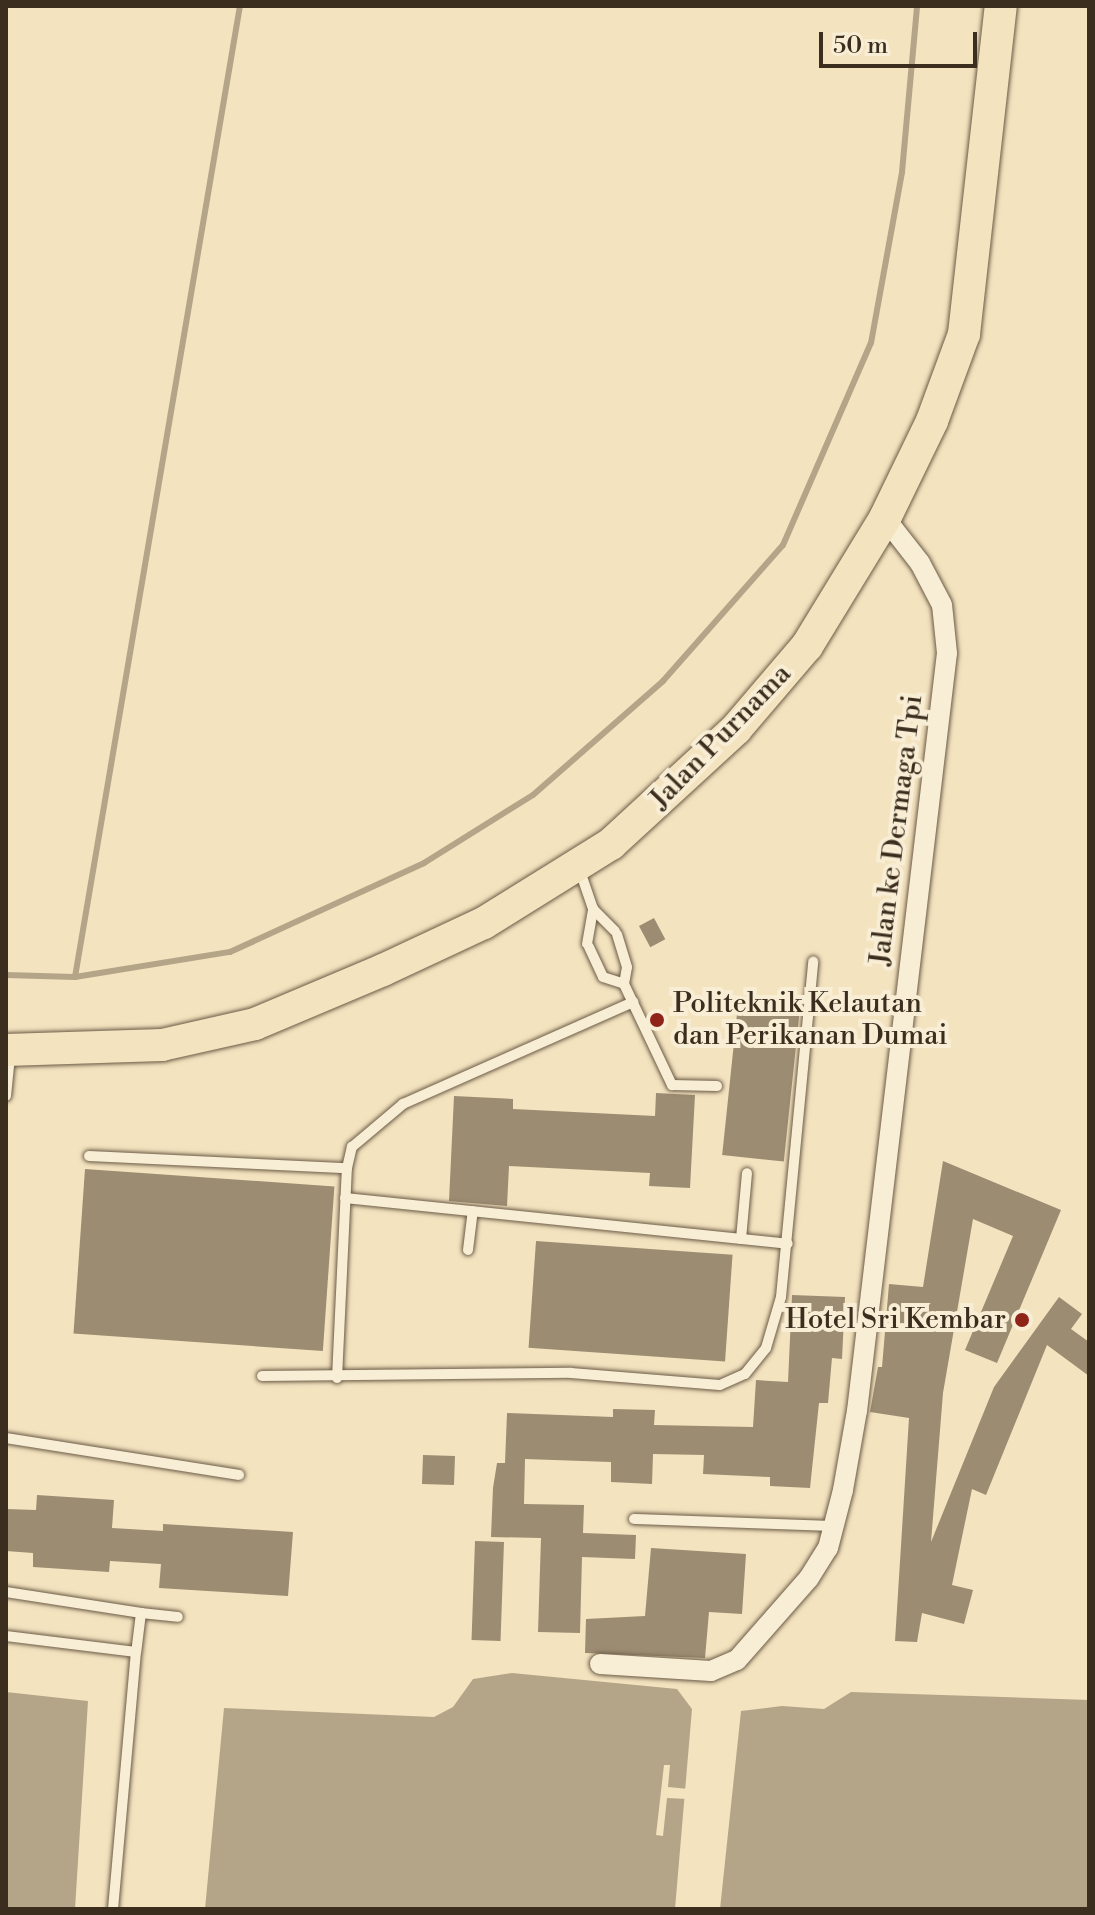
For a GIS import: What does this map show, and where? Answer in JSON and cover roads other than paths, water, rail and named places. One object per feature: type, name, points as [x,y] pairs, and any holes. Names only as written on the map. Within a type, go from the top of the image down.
[{"type":"main road","name":"Jalan Purnama","points":[[8,1050],[162,1045],[255,1024],[484,923],[579,866],[670,795],[736,729],[807,646],[885,518],[932,421],[964,334],[1001,6]]},
{"type":"street","name":"Jalan ke Dermaga Tpi","points":[[600,1664],[711,1671],[737,1660],[809,1578],[828,1548],[834,1526],[857,1411],[947,653],[942,605],[920,563],[885,518]]},
{"type":"lane","points":[[579,866],[593,909],[588,946],[603,977],[624,984]]},
{"type":"lane","points":[[593,909],[616,932],[627,967],[624,984],[672,1085],[717,1086]]},
{"type":"lane","points":[[262,1376],[337,1378],[571,1373],[734,1382],[766,1348],[781,1297],[813,962]]},
{"type":"lane","points":[[337,1378],[345,1198],[352,1147],[364,1132],[403,1104],[633,1002]]},
{"type":"lane","points":[[6,1096],[8,1050]]},
{"type":"lane","points":[[89,1156],[347,1168]]},
{"type":"lane","points":[[741,1239],[747,1173]]},
{"type":"lane","points":[[345,1198],[788,1244]]},
{"type":"lane","points":[[468,1250],[473,1211]]},
{"type":"lane","points":[[6,1438],[239,1475]]},
{"type":"lane","points":[[634,1519],[834,1526]]},
{"type":"lane","points":[[6,1592],[178,1617]]},
{"type":"lane","points":[[113,1909],[141,1613]]},
{"type":"lane","points":[[6,1636],[136,1652]]},
{"type":"waterway","points":[[75,977],[240,6]]},
{"type":"waterway","points":[[6,975],[75,977],[230,952],[424,863],[533,795],[663,681],[783,545],[871,343],[902,172],[917,6]]},
{"type":"place","name":"Politeknik Kelautan dan Perikanan Dumai","points":[[657,1020]]},
{"type":"place","name":"Hotel Sri Kembar","points":[[1022,1320]]}]
